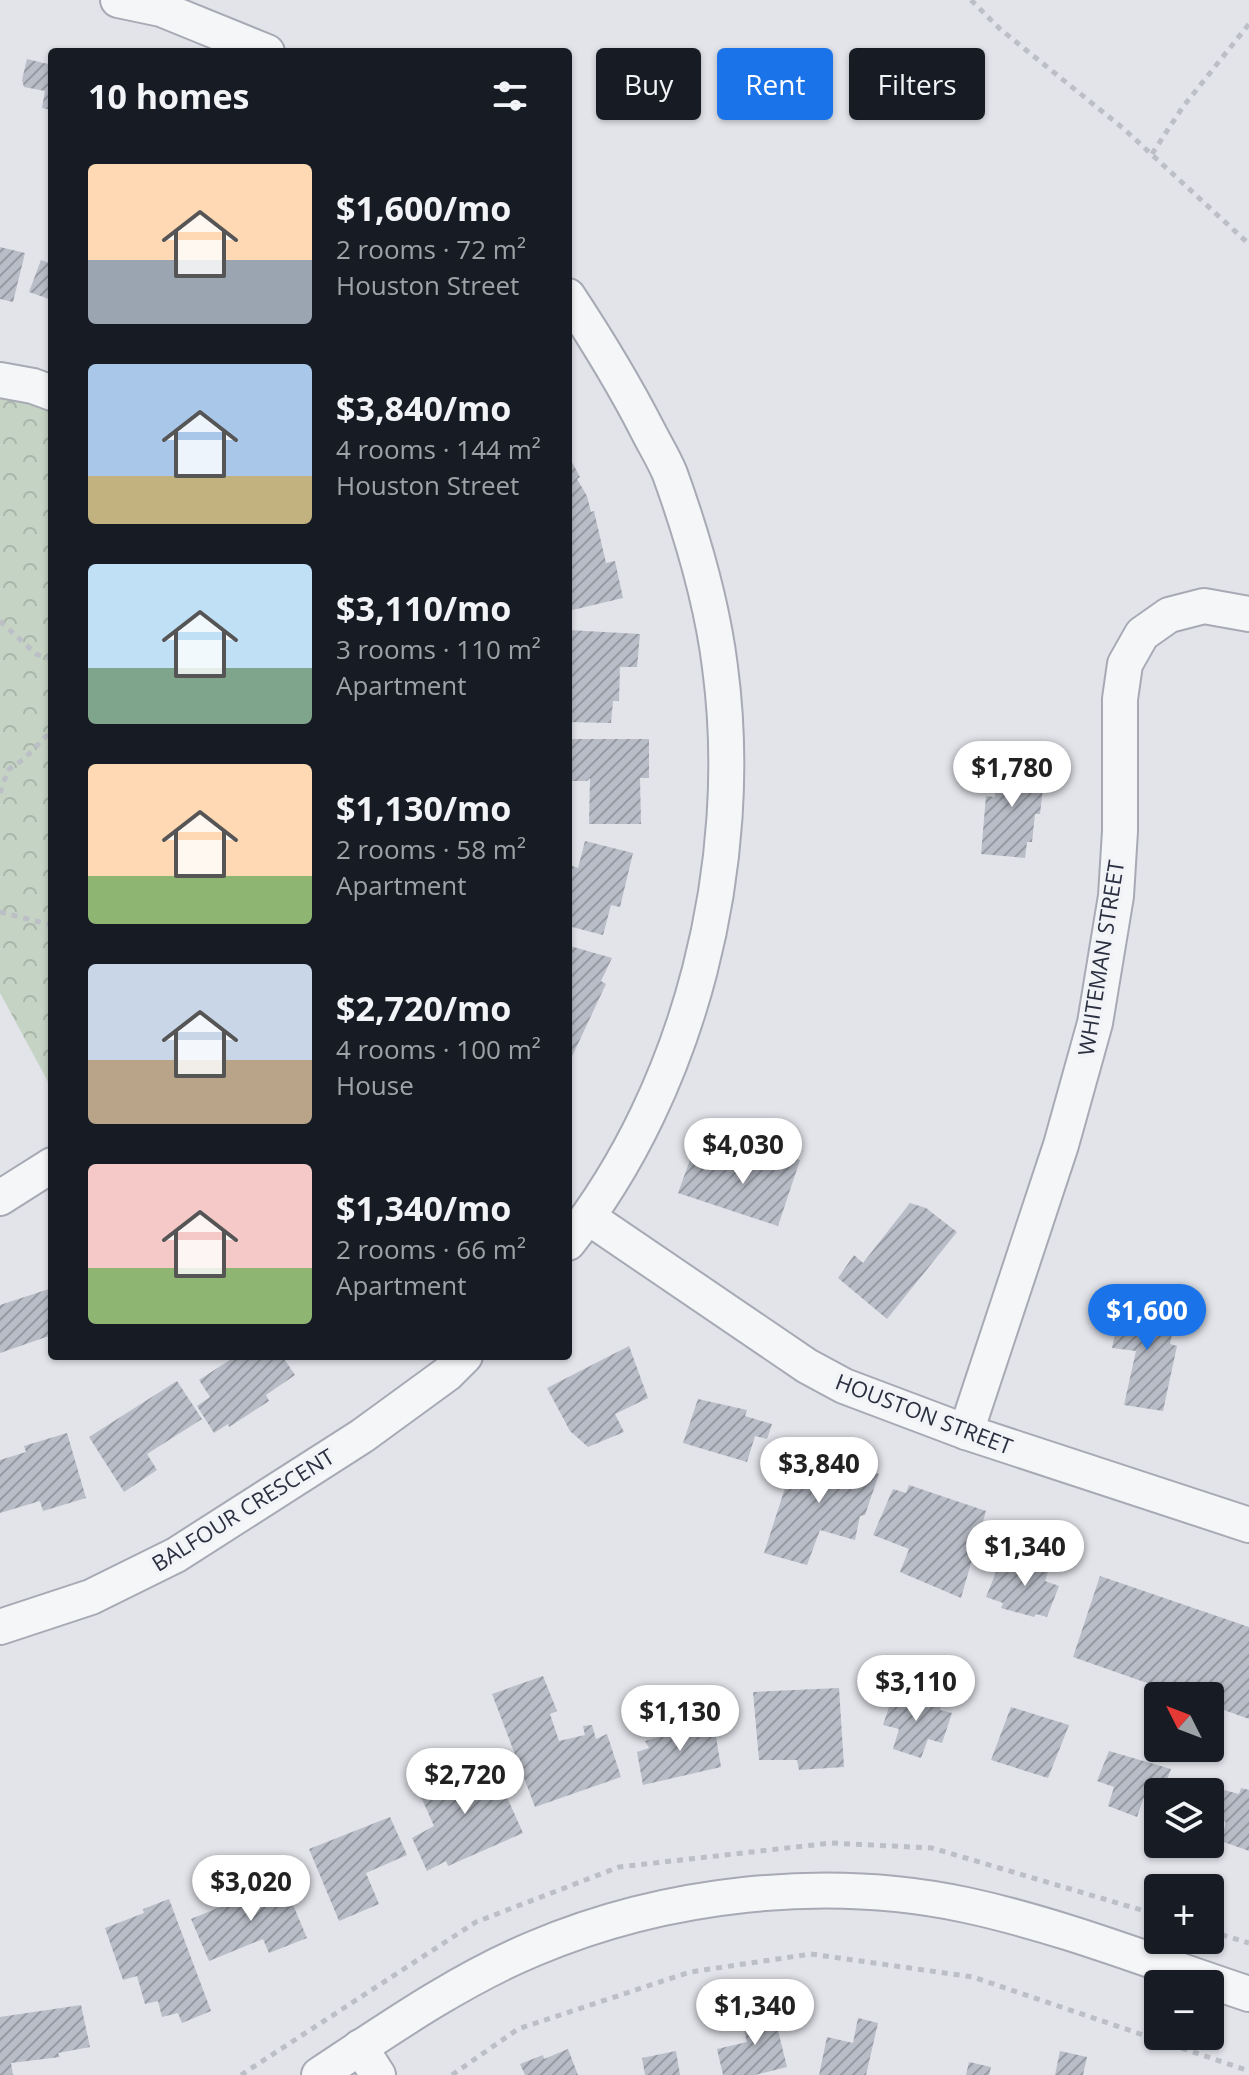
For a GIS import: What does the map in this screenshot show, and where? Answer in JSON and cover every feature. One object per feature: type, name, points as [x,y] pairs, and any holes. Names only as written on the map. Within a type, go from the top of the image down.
[{"type":"street","points":[[118,0],[161,9],[257,48]]},
{"type":"street","points":[[572,302],[620,375],[669,472],[701,573],[720,667],[726,762],[725,806],[715,902],[696,991],[653,1103],[614,1176],[578,1230]]},
{"type":"street","points":[[0,380],[48,392]]},
{"type":"street","name":"WHITEMAN STREET","points":[[966,1432],[1061,1145],[1095,1023],[1116,896],[1120,831],[1120,699],[1125,664],[1142,634],[1169,615],[1204,606],[1249,614]]},
{"type":"street","points":[[0,1198],[48,1168]]},
{"type":"street","name":"HOUSTON STREET","points":[[578,1230],[844,1386],[966,1432],[1249,1525]]},
{"type":"street","name":"BALFOUR CRESCENT","points":[[0,1627],[91,1597],[176,1555],[362,1436],[447,1374],[461,1360]]},
{"type":"street","points":[[319,2075],[369,2061],[458,1986],[532,1949],[613,1921],[657,1910],[790,1892],[874,1893],[964,1905],[1042,1925],[1249,1994]]},
{"type":"path","points":[[971,0],[1000,29],[1152,154],[1249,244]]},
{"type":"path","points":[[1152,154],[1182,108],[1249,24]]},
{"type":"path","points":[[0,621],[36,654],[48,658]]},
{"type":"path","points":[[0,793],[8,770],[24,759],[48,734]]},
{"type":"path","points":[[0,912],[48,924]]},
{"type":"path","points":[[1224,1935],[1249,1943]]},
{"type":"path","points":[[452,2075],[518,2029],[532,2024],[690,1972],[811,1954],[973,1977],[1249,2071]]},
{"type":"path","points":[[241,2075],[335,2013]]},
{"type":"green space","points":[[0,394],[48,407],[48,1082],[0,993]]},
{"type":"building","points":[[27,59],[48,64],[48,109],[42,108],[45,91],[24,87],[22,80]]},
{"type":"building","points":[[0,247],[25,253],[13,302],[0,299]]},
{"type":"building","points":[[41,260],[48,263],[48,299],[29,292]]},
{"type":"building","points":[[572,462],[591,512],[594,511],[606,563],[615,561],[623,598],[572,610]]},
{"type":"building","points":[[572,630],[640,634],[637,667],[620,667],[619,701],[613,701],[611,723],[572,722]]},
{"type":"building","points":[[572,739],[649,739],[649,778],[640,778],[641,824],[589,824],[590,778],[587,781],[572,781]]},
{"type":"building","points":[[998,759],[1039,762],[1038,778],[1044,779],[1040,814],[1035,814],[1032,842],[1027,842],[1025,858],[981,854],[986,796],[995,797]]},
{"type":"building","points":[[585,841],[633,853],[620,907],[611,905],[603,935],[572,927],[572,866],[578,868]]},
{"type":"building","points":[[572,947],[612,958],[601,981],[606,984],[572,1056]]},
{"type":"building","points":[[724,1152],[769,1168],[774,1152],[800,1160],[778,1226],[678,1193],[690,1160],[717,1170]]},
{"type":"building","points":[[910,1203],[926,1208],[957,1232],[887,1319],[838,1278],[854,1255],[863,1263]]},
{"type":"building","points":[[48,1289],[48,1336],[0,1353],[0,1305]]},
{"type":"building","points":[[1122,1300],[1177,1310],[1170,1344],[1177,1346],[1163,1411],[1124,1405],[1136,1351],[1112,1348]]},
{"type":"building","points":[[629,1346],[648,1398],[615,1414],[624,1432],[588,1447],[570,1431],[547,1388]]},
{"type":"building","points":[[230,1360],[285,1360],[295,1375],[266,1395],[269,1401],[214,1433],[197,1406],[210,1397],[199,1380]]},
{"type":"building","points":[[177,1381],[202,1419],[147,1454],[157,1470],[124,1492],[89,1437]]},
{"type":"building","points":[[698,1399],[747,1410],[745,1416],[772,1424],[767,1439],[755,1436],[747,1462],[683,1443]]},
{"type":"building","points":[[67,1433],[86,1498],[43,1511],[40,1501],[0,1513],[0,1460],[26,1452],[24,1446]]},
{"type":"building","points":[[798,1448],[879,1474],[865,1515],[860,1516],[855,1540],[820,1530],[807,1565],[764,1553]]},
{"type":"building","points":[[909,1485],[986,1511],[961,1598],[900,1572],[909,1549],[873,1535],[893,1489],[906,1493]]},
{"type":"building","points":[[1020,1553],[1051,1563],[1045,1581],[1059,1586],[1047,1617],[1036,1614],[1034,1617],[1001,1608],[1003,1603],[986,1597],[998,1567],[1014,1572]]},
{"type":"building","points":[[1100,1576],[1249,1627],[1249,1719],[1224,1710],[1224,1682],[1144,1682],[1073,1657]]},
{"type":"building","points":[[543,1676],[557,1711],[550,1714],[559,1741],[585,1735],[583,1726],[592,1725],[596,1739],[607,1734],[621,1777],[535,1807],[492,1694]]},
{"type":"building","points":[[839,1688],[844,1767],[799,1770],[797,1760],[759,1760],[753,1692]]},
{"type":"building","points":[[911,1693],[942,1704],[940,1710],[952,1713],[942,1743],[928,1739],[921,1758],[893,1749],[899,1729],[883,1725],[893,1695],[908,1698]]},
{"type":"building","points":[[1011,1707],[1069,1725],[1048,1778],[991,1760]]},
{"type":"building","points":[[713,1719],[721,1767],[643,1785],[637,1752],[649,1748],[645,1741],[670,1734],[668,1727]]},
{"type":"building","points":[[1109,1751],[1171,1769],[1167,1778],[1144,1778],[1144,1797],[1137,1817],[1108,1806],[1114,1787],[1097,1781]]},
{"type":"building","points":[[489,1757],[523,1833],[448,1866],[446,1861],[427,1871],[412,1838],[434,1826],[417,1788],[437,1779],[439,1784],[453,1773]]},
{"type":"building","points":[[1241,1788],[1249,1790],[1249,1851],[1224,1842],[1224,1790],[1239,1794]]},
{"type":"building","points":[[390,1817],[407,1855],[366,1873],[379,1904],[339,1921],[309,1849]]},
{"type":"building","points":[[283,1881],[307,1938],[269,1953],[263,1939],[209,1961],[191,1919]]},
{"type":"building","points":[[169,1899],[211,2011],[182,2023],[178,2013],[162,2017],[158,2001],[145,2004],[137,1976],[123,1980],[105,1928],[144,1913],[143,1909]]},
{"type":"building","points":[[81,2005],[90,2047],[58,2053],[60,2057],[11,2063],[13,2075],[0,2075],[0,2017]]},
{"type":"building","points":[[772,2006],[787,2067],[755,2075],[723,2075],[717,2049],[747,2042],[740,2014]]},
{"type":"building","points":[[858,2018],[878,2023],[866,2075],[819,2075],[827,2037],[853,2043]]},
{"type":"building","points":[[568,2049],[578,2075],[525,2075],[520,2064],[543,2055],[544,2059]]},
{"type":"building","points":[[676,2051],[680,2075],[645,2075],[642,2058]]},
{"type":"building","points":[[1060,2051],[1087,2057],[1083,2075],[1055,2075]]},
{"type":"building","points":[[969,2062],[991,2067],[989,2075],[966,2075]]}]
